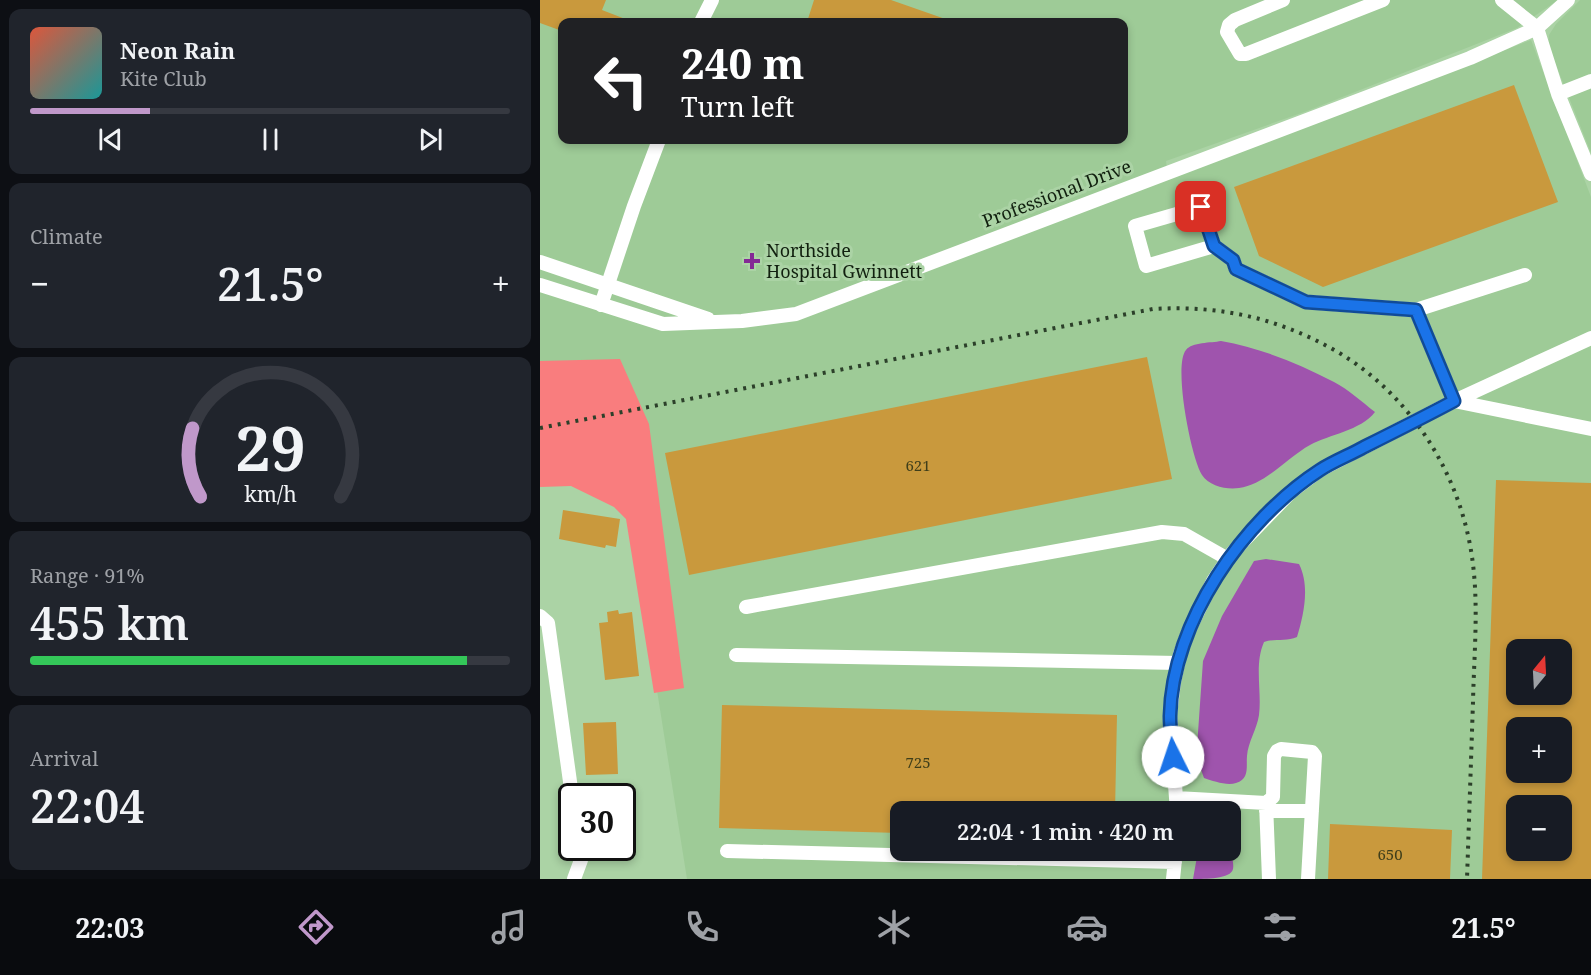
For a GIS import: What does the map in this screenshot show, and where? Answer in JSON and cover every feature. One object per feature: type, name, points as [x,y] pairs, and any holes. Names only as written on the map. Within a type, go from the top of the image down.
[{"type":"street","points":[[703,18],[712,0]]},
{"type":"street","points":[[1283,0],[1235,20],[1229,25],[1227,32],[1240,54],[1246,54],[1353,5],[1383,0]]},
{"type":"street","points":[[1502,0],[1537,28],[1558,94],[1591,174]]},
{"type":"street","name":"Professional Drive","points":[[540,285],[663,324],[762,319],[796,314],[1470,58],[1537,28],[1568,0]]},
{"type":"street","points":[[1558,94],[1591,81]]},
{"type":"street","points":[[601,305],[631,214],[657,144]]},
{"type":"street","points":[[1214,246],[1146,266],[1135,226],[1201,207],[1214,246],[1233,260],[1236,269],[1306,302],[1416,310],[1526,275]]},
{"type":"street","points":[[540,262],[716,322]]},
{"type":"street","points":[[1416,310],[1454,401]]},
{"type":"street","points":[[1177,801],[1170,715],[1178,663],[1189,630],[1228,559],[1283,500],[1320,470],[1454,401],[1591,338]]},
{"type":"street","points":[[1454,401],[1591,429]]},
{"type":"street","points":[[746,608],[1162,532],[1184,534],[1228,559]]},
{"type":"street","points":[[540,616],[548,623],[570,783]]},
{"type":"street","points":[[736,655],[1178,663]]},
{"type":"street","points":[[1269,879],[1266,807],[1273,797],[1274,756],[1281,749],[1308,751],[1315,756],[1308,879]]},
{"type":"street","points":[[1241,806],[1312,811]]},
{"type":"street","points":[[727,851],[890,853]]},
{"type":"street","points":[[574,879],[582,861]]},
{"type":"street","points":[[1173,879],[1175,861]]},
{"type":"shaded area","points":[[540,0],[1558,0],[1517,28],[1307,111],[1166,161],[1168,178],[1531,40],[1591,197],[1591,879],[687,879],[614,420],[540,430]]},
{"type":"shaded area","points":[[1580,0],[1591,0],[1591,153],[1548,45],[1549,35],[1556,24]]},
{"type":"shaded area","points":[[1221,341],[1264,352],[1307,369],[1339,385],[1375,412],[1361,424],[1310,445],[1258,482],[1234,488],[1224,488],[1214,484],[1202,475],[1193,450],[1185,412],[1181,373],[1183,359],[1189,347]]},
{"type":"shaded area","points":[[620,359],[649,424],[684,688],[654,693],[626,519],[614,507],[571,486],[540,487],[540,361]]},
{"type":"shaded area","points":[[1266,559],[1299,564],[1305,591],[1302,619],[1297,637],[1264,642],[1259,660],[1259,715],[1248,751],[1245,775],[1236,783],[1220,783],[1204,778],[1197,747],[1203,661],[1222,616],[1254,561]]},
{"type":"shaded area","points":[[1196,861],[1233,861],[1233,869],[1228,875],[1193,879]]},
{"type":"building","points":[[540,0],[606,0],[602,10],[623,18],[558,18],[558,30],[540,23]]},
{"type":"building","points":[[814,0],[891,0],[942,18],[808,18]]},
{"type":"building","points":[[1514,85],[1558,202],[1323,287],[1259,256],[1234,187]]},
{"type":"building","points":[[1147,357],[1172,479],[689,575],[665,453]]},
{"type":"building","points":[[1496,480],[1591,483],[1591,879],[1482,879]]},
{"type":"building","points":[[563,510],[620,519],[616,547],[606,545],[605,548],[559,539]]},
{"type":"building","points":[[618,610],[619,614],[632,612],[639,676],[605,680],[599,623],[608,622],[607,612]]},
{"type":"building","points":[[722,705],[1117,715],[1115,801],[890,801],[890,833],[719,828]]},
{"type":"building","points":[[616,722],[618,774],[586,775],[583,723]]},
{"type":"building","points":[[1330,824],[1452,830],[1450,879],[1328,879]]},
{"type":"railway","points":[[540,428],[1153,309],[1202,309],[1248,316],[1270,322],[1314,340],[1363,369],[1408,413],[1443,466],[1466,526],[1472,557],[1476,611],[1467,879]]},
{"type":"place","name":"Northside Hospital Gwinnett","points":[[752,261]]},
{"type":"route","points":[[1173,757],[1170,715],[1180,654],[1198,610],[1232,553],[1291,492],[1320,470],[1454,401],[1416,310],[1306,302],[1236,269],[1233,260],[1214,246],[1201,207]]}]
